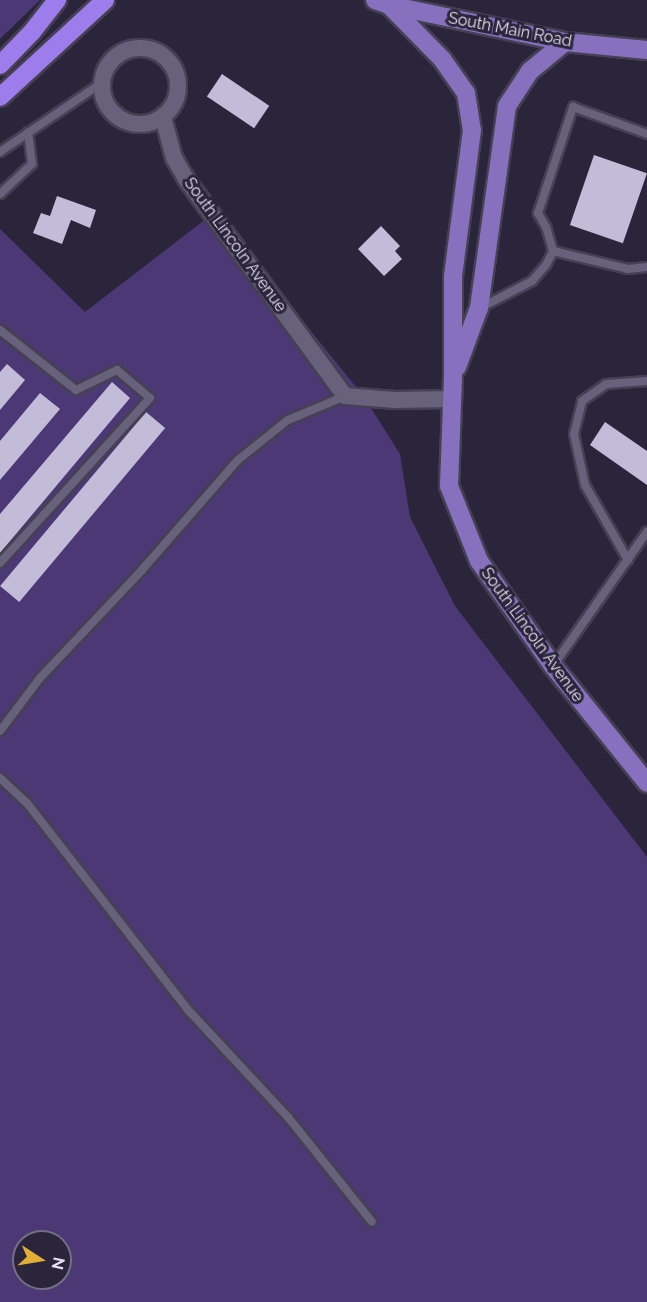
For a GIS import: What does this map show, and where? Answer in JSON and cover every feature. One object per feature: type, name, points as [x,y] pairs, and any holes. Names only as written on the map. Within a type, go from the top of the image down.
[{"type":"highway","points":[[0,66],[32,32],[57,0]]},
{"type":"highway","points":[[0,97],[105,0]]},
{"type":"main road","name":"South Main Road","points":[[382,3],[565,42],[647,50]]},
{"type":"main road","name":"South Lincoln Avenue","points":[[382,3],[442,59],[466,93],[472,130],[453,277],[453,377],[449,486],[479,561],[553,666],[647,783]]},
{"type":"main road","name":"South Lincoln Avenue","points":[[453,377],[479,308],[507,106],[530,71],[565,42]]},
{"type":"street","points":[[145,48],[157,52],[168,59],[175,70],[178,85],[176,98],[163,117],[146,123],[132,123],[120,118],[110,109],[104,97],[103,82],[106,70],[124,51],[145,48]]},
{"type":"street","name":"South Lincoln Avenue","points":[[163,117],[174,158],[186,179],[345,396]]},
{"type":"street","points":[[345,396],[405,400],[452,399]]},
{"type":"lane","points":[[0,152],[103,82]]},
{"type":"lane","points":[[479,308],[532,281],[546,265],[553,251],[546,227],[538,213],[573,107],[647,134]]},
{"type":"lane","points":[[0,194],[32,164],[28,132]]},
{"type":"lane","points":[[553,251],[628,269],[647,267]]},
{"type":"lane","points":[[0,330],[76,390],[117,370],[150,398],[0,563]]},
{"type":"lane","points":[[628,560],[585,485],[574,434],[582,400],[606,384],[647,381]]},
{"type":"lane","points":[[0,730],[40,678],[238,460],[288,420],[345,396]]},
{"type":"lane","points":[[553,666],[647,532]]},
{"type":"lane","points":[[0,778],[27,803],[189,1011],[288,1117],[372,1222]]},
{"type":"shaded area","points":[[0,0],[40,0],[0,39]]},
{"type":"shaded area","points":[[215,212],[364,397],[400,454],[410,517],[455,606],[647,857],[647,1302],[0,1302],[0,229],[85,312]]},
{"type":"building","points":[[222,74],[269,106],[254,128],[207,96]]},
{"type":"building","points":[[594,155],[647,173],[623,243],[570,225]]},
{"type":"building","points":[[57,196],[96,210],[90,228],[71,220],[62,244],[33,233],[41,213],[50,216]]},
{"type":"building","points":[[381,226],[400,246],[395,251],[402,259],[384,276],[358,249]]},
{"type":"building","points":[[7,364],[25,380],[0,410],[0,372]]},
{"type":"building","points":[[112,382],[130,398],[0,553],[0,514]]},
{"type":"building","points":[[40,393],[60,409],[0,480],[0,441]]},
{"type":"building","points":[[146,412],[165,428],[19,602],[0,586]]},
{"type":"building","points":[[605,422],[647,451],[647,485],[590,445]]}]
